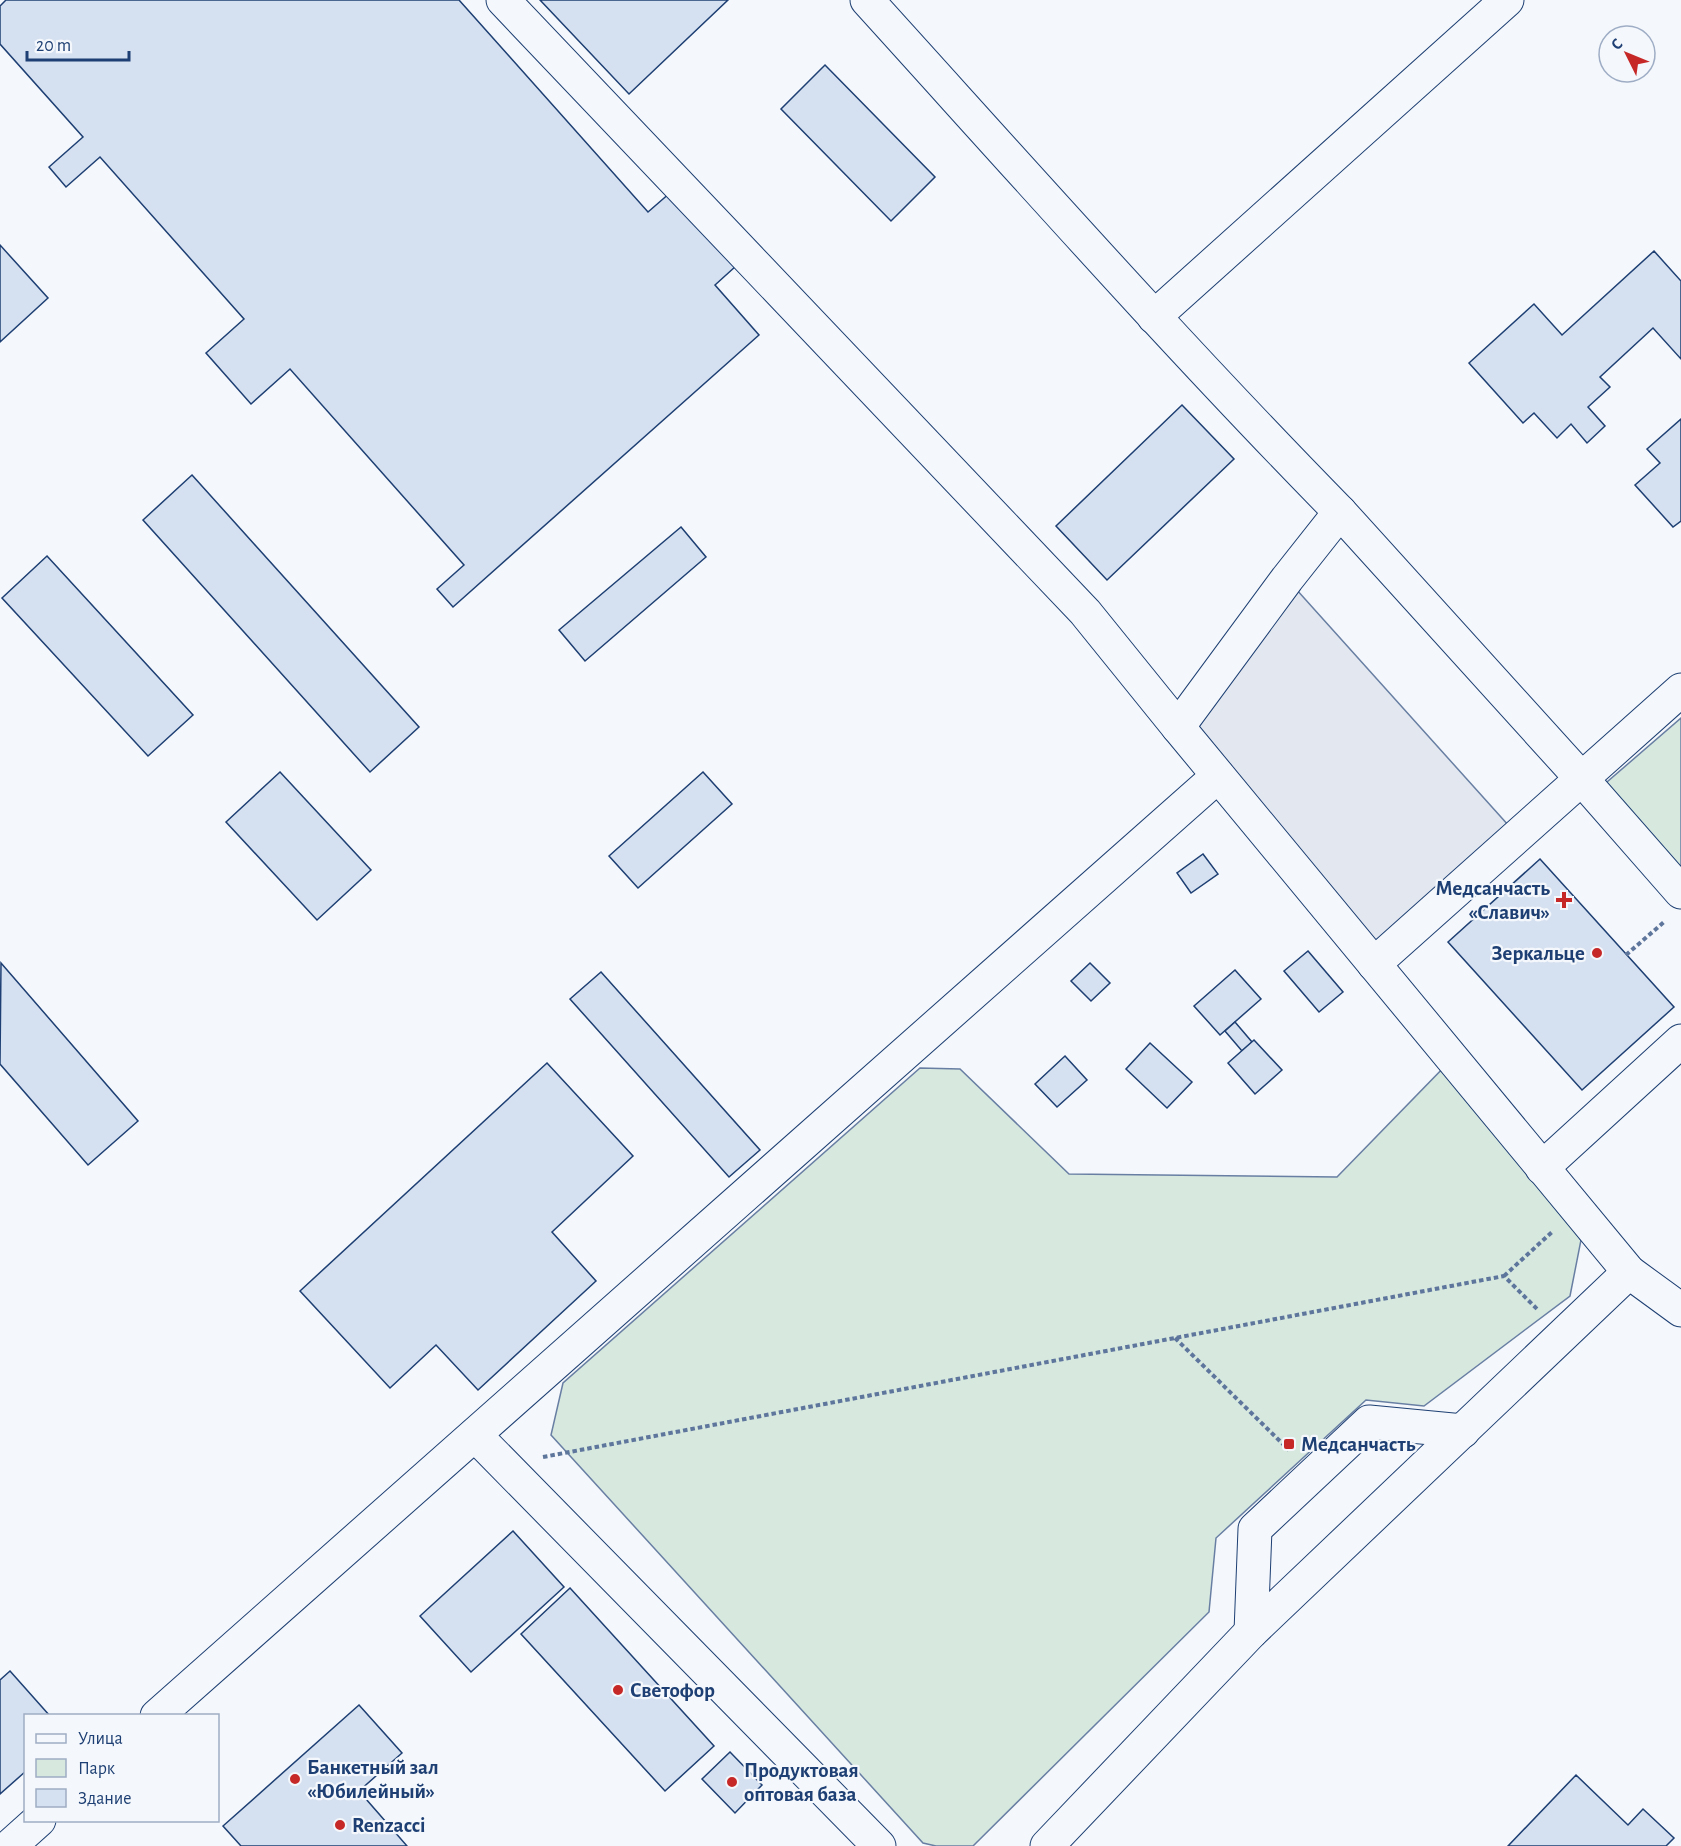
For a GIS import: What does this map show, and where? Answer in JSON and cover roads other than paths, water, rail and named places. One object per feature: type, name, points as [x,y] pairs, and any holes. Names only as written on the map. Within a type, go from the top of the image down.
[{"type":"street","points":[[503,0],[1085,612],[1629,1272],[1681,1310]]},
{"type":"street","points":[[867,0],[1154,317],[1265,436],[1340,512],[1681,892]]},
{"type":"street","points":[[1154,317],[1507,0]]},
{"type":"street","points":[[1178,726],[1287,579],[1340,512]]},
{"type":"street","points":[[1374,964],[1681,690]]},
{"type":"street","points":[[159,1714],[1218,776]]},
{"type":"street","points":[[1542,1168],[1681,1041]]},
{"type":"street","points":[[1047,1846],[1251,1632],[1629,1272]]},
{"type":"street","points":[[1251,1632],[1255,1529],[1369,1422],[1462,1431]]},
{"type":"street","points":[[475,1435],[879,1846]]},
{"type":"street","points":[[10,1846],[38,1822]]},
{"type":"place","name":"Медсанчасть «Славич»","points":[[1564,900]]},
{"type":"place","name":"Зеркальце","points":[[1597,953]]},
{"type":"place","name":"Медсанчасть","points":[[1289,1444]]},
{"type":"place","name":"Светофор","points":[[618,1690]]},
{"type":"place","name":"Банкетный зал «Юбилейный»","points":[[295,1779]]},
{"type":"place","name":"Продуктовая оптовая база","points":[[732,1782]]},
{"type":"place","name":"Renzacci","points":[[340,1825]]}]
